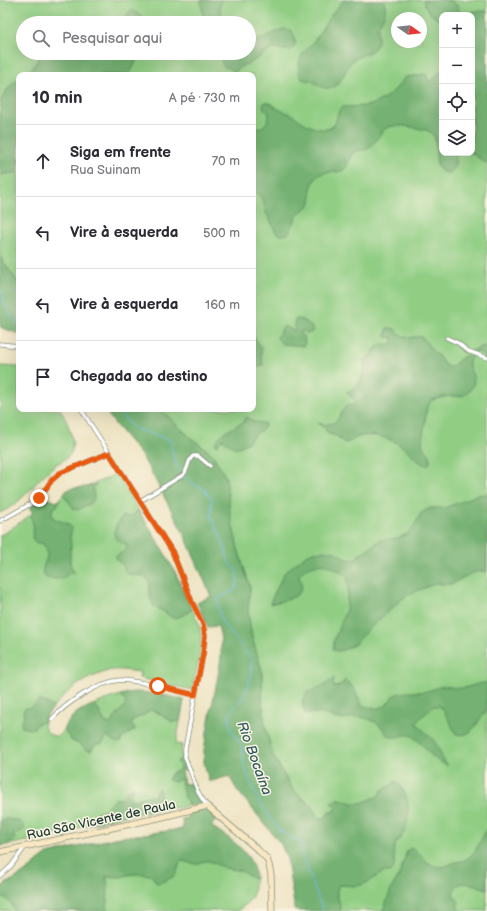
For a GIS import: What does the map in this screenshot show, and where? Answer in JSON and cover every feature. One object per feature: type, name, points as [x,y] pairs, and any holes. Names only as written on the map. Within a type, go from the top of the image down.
[{"type":"street","points":[[446,338],[458,343],[468,351],[487,358]]},
{"type":"street","points":[[0,344],[16,346]]},
{"type":"street","points":[[83,412],[172,551],[192,602],[202,620],[205,636],[203,654],[187,733],[185,753],[198,792],[207,806],[257,849],[267,860],[271,875],[272,911]]},
{"type":"street","points":[[0,521],[39,498],[52,480],[60,473],[109,453]]},
{"type":"street","points":[[140,501],[183,475],[187,471],[190,459],[193,456],[198,456],[210,466]]},
{"type":"street","points":[[52,719],[64,707],[80,696],[100,686],[119,680],[158,686],[195,695]]},
{"type":"street","name":"Rua São Vicente de Paula","points":[[0,852],[207,806]]},
{"type":"street","points":[[0,876],[26,846]]},
{"type":"green space","points":[[0,0],[487,0],[487,911],[334,911],[313,807],[293,790],[273,756],[265,726],[262,700],[262,671],[252,638],[248,612],[250,587],[238,549],[230,514],[226,478],[212,454],[191,438],[163,412],[256,412],[256,72],[16,72],[16,280],[0,257]]},
{"type":"green space","points":[[201,0],[222,0],[220,8],[223,16],[203,16]]},
{"type":"green space","points":[[344,0],[383,0],[386,7],[378,28],[378,40],[376,46],[371,52],[354,59],[351,62],[338,84],[331,88],[325,88],[302,79],[299,72],[300,60],[304,52],[317,37],[328,19]]},
{"type":"green space","points":[[424,0],[448,0],[457,5],[460,12],[439,12],[439,20],[428,10],[424,4]]},
{"type":"green space","points":[[131,10],[140,16],[126,16]]},
{"type":"green space","points":[[476,11],[487,11],[487,164],[475,155],[475,12],[469,12]]},
{"type":"green space","points":[[284,29],[291,30],[294,35],[295,46],[290,50],[270,50],[256,59],[256,39],[263,38]]},
{"type":"green space","points":[[38,60],[136,60],[131,72],[27,72],[34,66]]},
{"type":"green space","points":[[221,60],[255,60],[241,67],[236,72],[232,72],[230,68],[224,66]]},
{"type":"green space","points":[[439,73],[439,156],[456,156],[453,170],[446,173],[441,171],[438,167],[435,140],[434,136],[430,132],[410,127],[392,126],[383,131],[370,147],[353,153],[346,167],[342,171],[319,175],[315,179],[311,188],[311,202],[297,216],[289,233],[282,235],[277,233],[266,213],[262,199],[256,193],[256,128],[262,127],[267,120],[269,114],[263,107],[265,102],[293,115],[310,126],[326,129],[335,124],[339,111],[342,107],[364,106],[376,103],[393,92],[405,77],[424,74],[427,75],[428,82]]},
{"type":"green space","points":[[16,80],[16,172],[0,175],[0,101]]},
{"type":"green space","points":[[0,257],[16,280],[16,333],[0,327]]},
{"type":"green space","points":[[295,320],[303,320],[311,326],[313,330],[311,333],[301,331],[299,333],[304,337],[305,344],[303,346],[282,344],[277,336],[281,332],[282,328],[284,326],[295,331]]},
{"type":"green space","points":[[387,328],[392,328],[406,337],[422,338],[445,365],[449,367],[477,348],[487,346],[487,362],[480,352],[477,352],[471,357],[469,362],[474,380],[470,390],[461,396],[450,396],[432,400],[427,407],[422,444],[430,455],[430,462],[428,465],[419,462],[403,447],[392,440],[378,436],[364,436],[357,437],[347,443],[343,442],[337,436],[329,434],[317,423],[330,424],[338,419],[346,407],[349,405],[354,405],[356,400],[347,392],[354,388],[361,379],[365,364],[362,361],[368,358],[378,346],[393,343],[393,338],[386,337]]},
{"type":"green space","points":[[256,339],[262,350],[263,365],[256,369]]},
{"type":"green space","points":[[0,366],[16,367],[16,412],[62,412],[69,429],[73,445],[71,453],[67,458],[56,464],[15,504],[0,513]]},
{"type":"green space","points":[[106,412],[163,412],[191,438],[212,454],[226,478],[230,514],[238,549],[250,587],[248,612],[252,638],[262,671],[262,700],[265,726],[273,756],[293,790],[313,807],[315,813],[319,817],[324,818],[328,813],[334,811],[336,807],[331,803],[337,799],[342,799],[352,803],[361,803],[378,796],[382,790],[390,786],[395,781],[404,791],[408,804],[408,819],[404,832],[394,848],[393,869],[390,872],[380,874],[362,885],[339,885],[337,888],[337,895],[340,904],[340,911],[295,911],[287,859],[281,844],[237,790],[229,776],[209,782],[204,762],[204,750],[220,667],[221,642],[218,626],[208,627],[197,603],[211,596],[185,536],[150,470],[141,455]]},
{"type":"green space","points":[[247,417],[254,422],[264,423],[264,428],[255,434],[247,443],[235,448],[223,439],[218,445],[215,445],[217,439],[224,432],[243,423]]},
{"type":"green space","points":[[116,474],[175,572],[199,624],[201,640],[198,665],[192,690],[139,678],[140,672],[112,670],[86,680],[74,687],[63,696],[48,714],[45,718],[44,725],[49,734],[59,736],[72,717],[78,712],[110,698],[131,693],[151,693],[184,700],[176,744],[182,745],[181,753],[188,770],[182,770],[184,784],[193,784],[201,804],[123,816],[27,841],[0,846],[0,535],[33,513],[29,507],[37,503],[42,497],[57,502],[66,491],[70,489],[87,487]]},
{"type":"green space","points":[[96,483],[92,488],[94,499],[92,502],[78,510],[74,509],[63,494],[71,489],[86,487]]},
{"type":"green space","points":[[487,494],[487,571],[476,572],[452,584],[434,584],[412,593],[402,599],[355,644],[348,648],[339,651],[333,650],[334,640],[346,610],[348,590],[347,576],[335,568],[323,565],[311,566],[299,575],[301,589],[294,597],[270,604],[285,572],[306,555],[314,552],[333,551],[347,559],[356,559],[359,555],[382,540],[398,538],[407,534],[416,523],[421,513],[430,508],[444,508],[476,495]]},
{"type":"green space","points":[[42,497],[57,502],[60,498],[57,506],[52,509],[52,516],[57,520],[68,524],[72,529],[70,537],[70,560],[74,573],[68,574],[63,579],[50,579],[43,575],[47,552],[42,543],[36,542],[32,537],[34,527],[31,514],[33,512],[29,507],[37,503]]},
{"type":"green space","points":[[138,510],[175,572],[192,609],[175,618],[172,618],[165,612],[154,607],[150,598],[147,579],[143,576],[131,575],[127,573],[123,565],[116,558],[125,551],[127,546],[126,544],[118,541],[114,534],[119,521],[123,516],[132,516]]},
{"type":"green space","points":[[334,677],[333,687],[340,686],[344,681],[346,681],[353,687],[362,705],[376,708],[385,706],[394,696],[399,693],[424,692],[442,686],[463,688],[481,683],[487,683],[487,710],[471,731],[462,735],[456,734],[443,709],[439,706],[434,706],[416,722],[434,741],[448,766],[436,760],[412,736],[406,735],[392,737],[374,721],[362,717],[338,719],[321,713],[305,713],[303,702],[305,694],[327,684]]},
{"type":"green space","points":[[133,692],[153,693],[184,700],[180,721],[172,722],[159,713],[150,710],[144,715],[133,720],[131,725],[135,728],[135,730],[123,737],[120,743],[113,741],[107,736],[102,744],[96,744],[91,751],[72,741],[66,733],[65,727],[75,715],[81,710],[95,704],[105,722],[110,724],[125,705],[126,702],[120,695]]},
{"type":"green space","points":[[40,700],[54,707],[45,717],[44,722],[38,723],[34,728],[29,729],[22,727],[21,724],[24,709],[32,707]]},
{"type":"green space","points":[[180,759],[183,759],[188,770],[182,770],[184,784],[193,784],[201,804],[188,806],[187,801],[184,798],[181,780],[180,779],[175,782],[168,780],[171,774],[178,771],[180,768],[180,765],[177,762]]},
{"type":"green space","points":[[134,788],[130,795],[131,800],[146,796],[154,797],[157,789],[159,789],[161,797],[156,800],[152,811],[123,816],[88,825],[96,812],[103,811],[115,799],[124,797],[127,790]]},
{"type":"green space","points":[[207,809],[218,818],[211,826],[233,842],[246,854],[254,870],[255,879],[241,871],[225,868],[209,861],[195,864],[182,861],[180,862],[175,875],[160,883],[157,883],[152,876],[145,874],[131,874],[121,877],[106,876],[108,888],[108,911],[15,911],[7,900],[0,897],[0,889],[48,854],[115,838],[183,829],[182,819],[188,818],[187,813]]},
{"type":"green space","points":[[187,813],[202,821],[231,841],[247,855],[253,868],[254,887],[252,896],[248,902],[238,911],[0,911],[0,889],[5,884],[24,873],[48,854],[115,838],[183,829],[182,819],[188,818]]},
{"type":"green space","points":[[4,819],[15,820],[25,826],[21,832],[14,834],[16,839],[11,844],[0,846],[0,823]]},
{"type":"green space","points":[[487,826],[487,889],[466,883],[457,885],[453,895],[459,902],[457,906],[462,911],[382,911],[398,878],[407,851],[410,848],[415,850],[433,865],[440,867],[446,866],[469,858],[479,845]]},
{"type":"waterway","name":"Rio Bocaína","points":[[0,290],[9,313],[16,322]]},
{"type":"waterway","name":"Rio Bocaína","points":[[121,412],[122,416],[134,428],[170,440],[175,463],[182,474]]},
{"type":"waterway","name":"Rio Bocaína","points":[[184,476],[192,483],[205,490],[212,500],[211,515],[225,548],[229,563],[236,569],[238,580],[235,590],[217,599],[218,607],[222,622],[252,660],[251,676],[247,689],[241,701],[234,707],[229,715],[231,730],[242,747],[244,766],[261,805],[280,831],[302,843],[303,858],[323,911]]},
{"type":"route","points":[[39,498],[52,480],[60,473],[109,453],[172,551],[192,602],[202,620],[205,636],[195,695],[158,686]]}]
